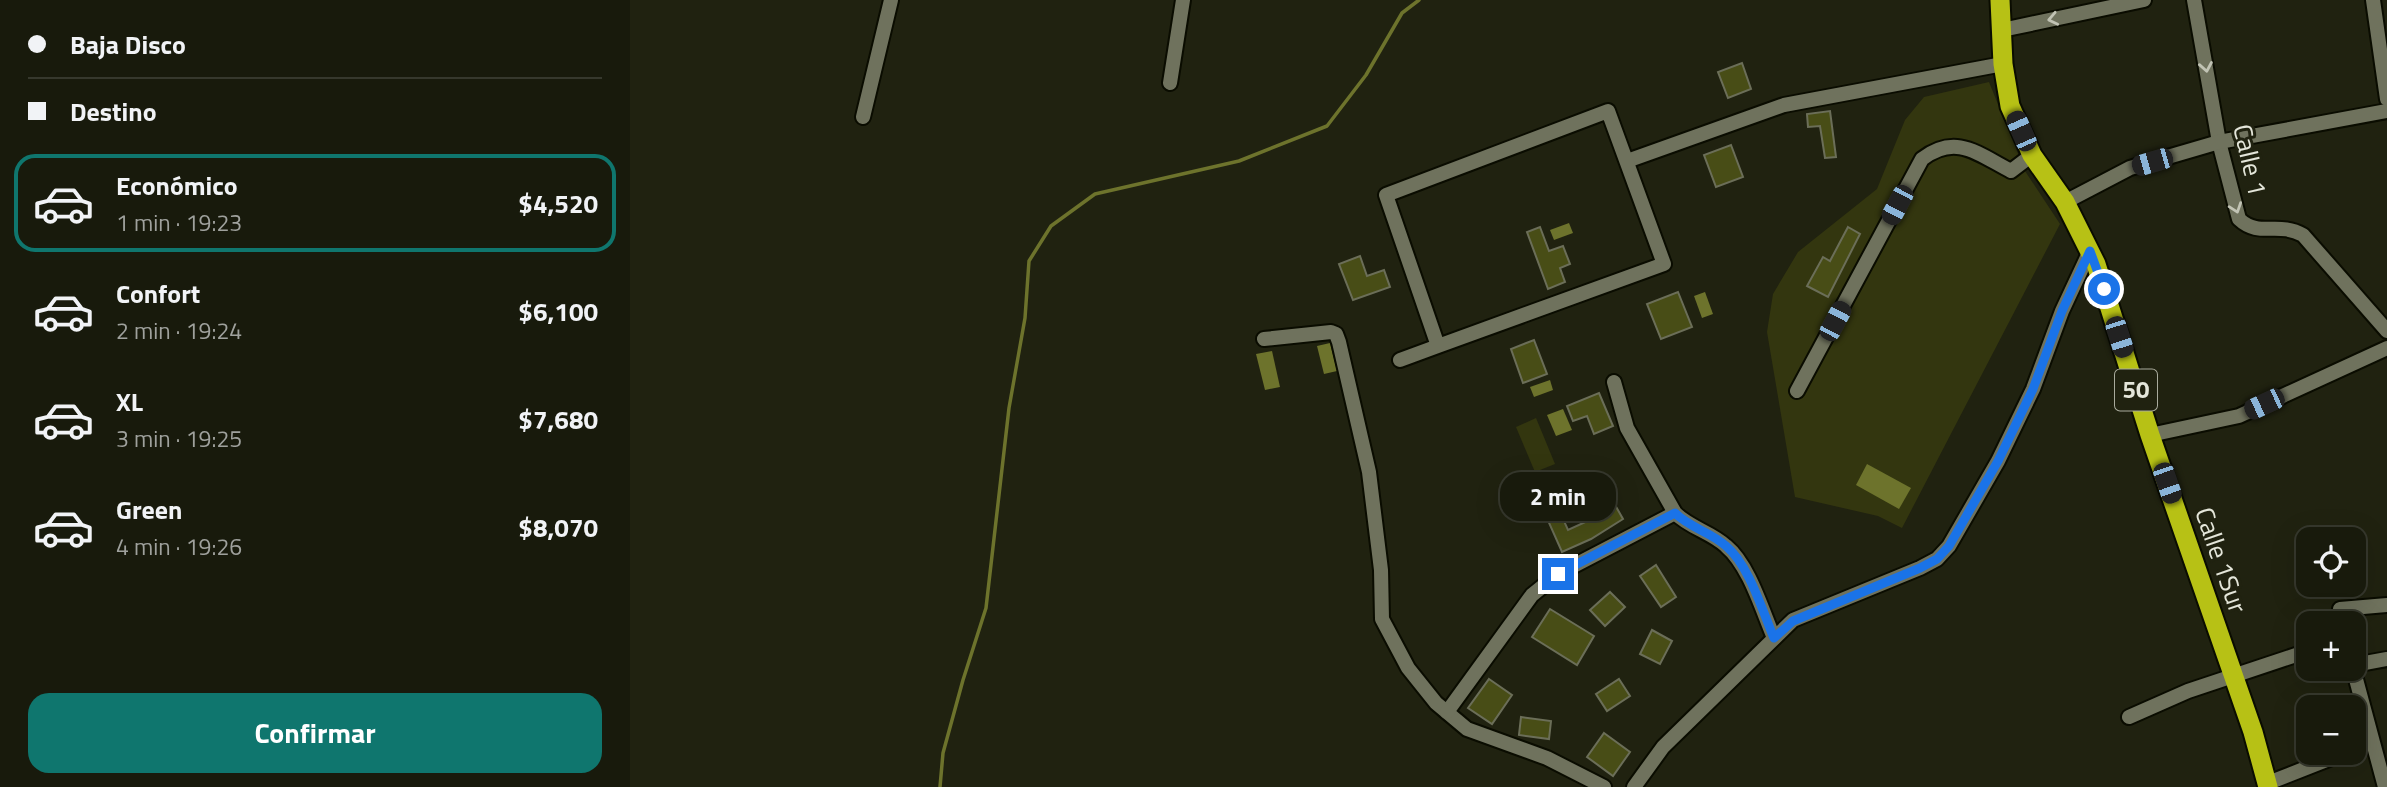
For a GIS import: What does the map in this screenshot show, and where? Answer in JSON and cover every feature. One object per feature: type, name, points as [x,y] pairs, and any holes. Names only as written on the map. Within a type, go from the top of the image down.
[{"type":"highway","name":"Calle 1Sur","points":[[2000,0],[2003,64],[2008,100],[2032,155],[2065,202],[2090,251],[2150,435],[2253,732],[2268,785]]},
{"type":"street","points":[[863,117],[891,0]]},
{"type":"street","points":[[1170,83],[1183,0]]},
{"type":"street","points":[[2002,30],[2144,0]]},
{"type":"street","name":"Calle 1","points":[[2194,0],[2219,142],[2239,219],[2247,226],[2260,229],[2289,228],[2304,235],[2387,331]]},
{"type":"street","points":[[2373,0],[2387,99]]},
{"type":"street","points":[[1627,161],[1784,105],[2003,64]]},
{"type":"street","points":[[1400,360],[1664,264],[1608,111],[1386,195],[1438,346]]},
{"type":"street","points":[[2065,202],[2130,168],[2219,142],[2387,111]]},
{"type":"street","points":[[1797,391],[1922,159],[1941,147],[1953,146],[1967,149],[2011,171],[2032,155]]},
{"type":"street","points":[[1634,787],[1662,747],[1793,621],[1920,568],[1937,559],[1949,546],[1998,461],[2033,389],[2062,311],[2090,251]]},
{"type":"street","points":[[1264,339],[1331,331],[1336,334],[1369,472],[1381,570],[1382,619],[1408,668],[1436,703],[1467,729],[1547,758],[1604,787]]},
{"type":"street","points":[[2150,435],[2239,416],[2387,348]]},
{"type":"street","points":[[1614,382],[1627,428],[1675,513],[1686,524],[1724,543],[1736,555],[1774,638]]},
{"type":"street","points":[[1447,712],[1532,595],[1558,574],[1675,513]]},
{"type":"street","points":[[2340,611],[2387,605]]},
{"type":"street","points":[[2129,717],[2188,691],[2296,655]]},
{"type":"street","points":[[2366,664],[2387,659]]},
{"type":"street","points":[[2356,681],[2385,787]]},
{"type":"street","points":[[2366,745],[2372,743]]},
{"type":"street","points":[[2268,785],[2316,765]]},
{"type":"shaded area","points":[[1989,82],[2025,171],[2060,224],[1902,528],[1878,516],[1795,497],[1767,332],[1773,294],[1798,252],[1877,189],[1905,120],[1924,97]]},
{"type":"shaded area","points":[[1569,223],[1573,233],[1554,240],[1550,230]]},
{"type":"shaded area","points":[[1705,292],[1713,314],[1702,318],[1694,296]]},
{"type":"shaded area","points":[[1330,343],[1337,371],[1324,374],[1317,346]]},
{"type":"shaded area","points":[[1272,351],[1280,387],[1265,390],[1256,354]]},
{"type":"shaded area","points":[[1550,380],[1553,390],[1534,397],[1530,387]]},
{"type":"shaded area","points":[[1563,409],[1572,430],[1556,436],[1547,415]]},
{"type":"shaded area","points":[[1536,418],[1555,464],[1535,472],[1516,427]]},
{"type":"shaded area","points":[[1867,464],[1911,488],[1899,509],[1856,485]]},
{"type":"building","points":[[1742,63],[1751,89],[1728,98],[1718,72]]},
{"type":"building","points":[[1830,111],[1836,157],[1825,158],[1820,126],[1808,127],[1807,114]]},
{"type":"building","points":[[1731,145],[1743,177],[1716,187],[1704,155]]},
{"type":"building","points":[[1540,227],[1549,251],[1563,246],[1570,264],[1560,268],[1565,282],[1548,289],[1527,232]]},
{"type":"building","points":[[1848,227],[1860,234],[1828,297],[1807,286],[1823,257],[1830,261]]},
{"type":"building","points":[[1360,256],[1367,276],[1384,270],[1390,287],[1353,300],[1339,264]]},
{"type":"building","points":[[1678,292],[1692,327],[1661,339],[1647,304]]},
{"type":"building","points":[[1534,340],[1547,374],[1523,383],[1511,349]]},
{"type":"building","points":[[1599,393],[1613,426],[1594,434],[1587,416],[1573,421],[1567,406]]},
{"type":"building","points":[[1606,489],[1623,519],[1591,539],[1562,552],[1542,507],[1555,501],[1568,530],[1592,519],[1583,503]]},
{"type":"building","points":[[1656,565],[1676,597],[1661,607],[1640,576]]},
{"type":"building","points":[[1610,592],[1625,607],[1605,626],[1590,610]]},
{"type":"building","points":[[1550,609],[1594,636],[1577,665],[1532,637]]},
{"type":"building","points":[[1652,630],[1672,641],[1660,664],[1640,654]]},
{"type":"building","points":[[1489,679],[1512,695],[1492,724],[1468,708]]},
{"type":"building","points":[[1619,679],[1630,696],[1607,711],[1596,694]]},
{"type":"building","points":[[1521,717],[1551,721],[1549,739],[1519,735]]},
{"type":"building","points":[[1604,733],[1630,752],[1613,776],[1587,757]]},
{"type":"waterway","points":[[940,787],[943,753],[986,608],[1009,408],[1025,318],[1029,261],[1051,226],[1095,194],[1239,161],[1327,126],[1366,75],[1402,13],[1419,0]]},
{"type":"route","points":[[1558,574],[1675,513],[1686,524],[1724,543],[1736,555],[1774,638],[1793,621],[1812,611],[1920,568],[1937,559],[1949,546],[1998,461],[2033,389],[2062,311],[2090,251],[2104,289]]}]
